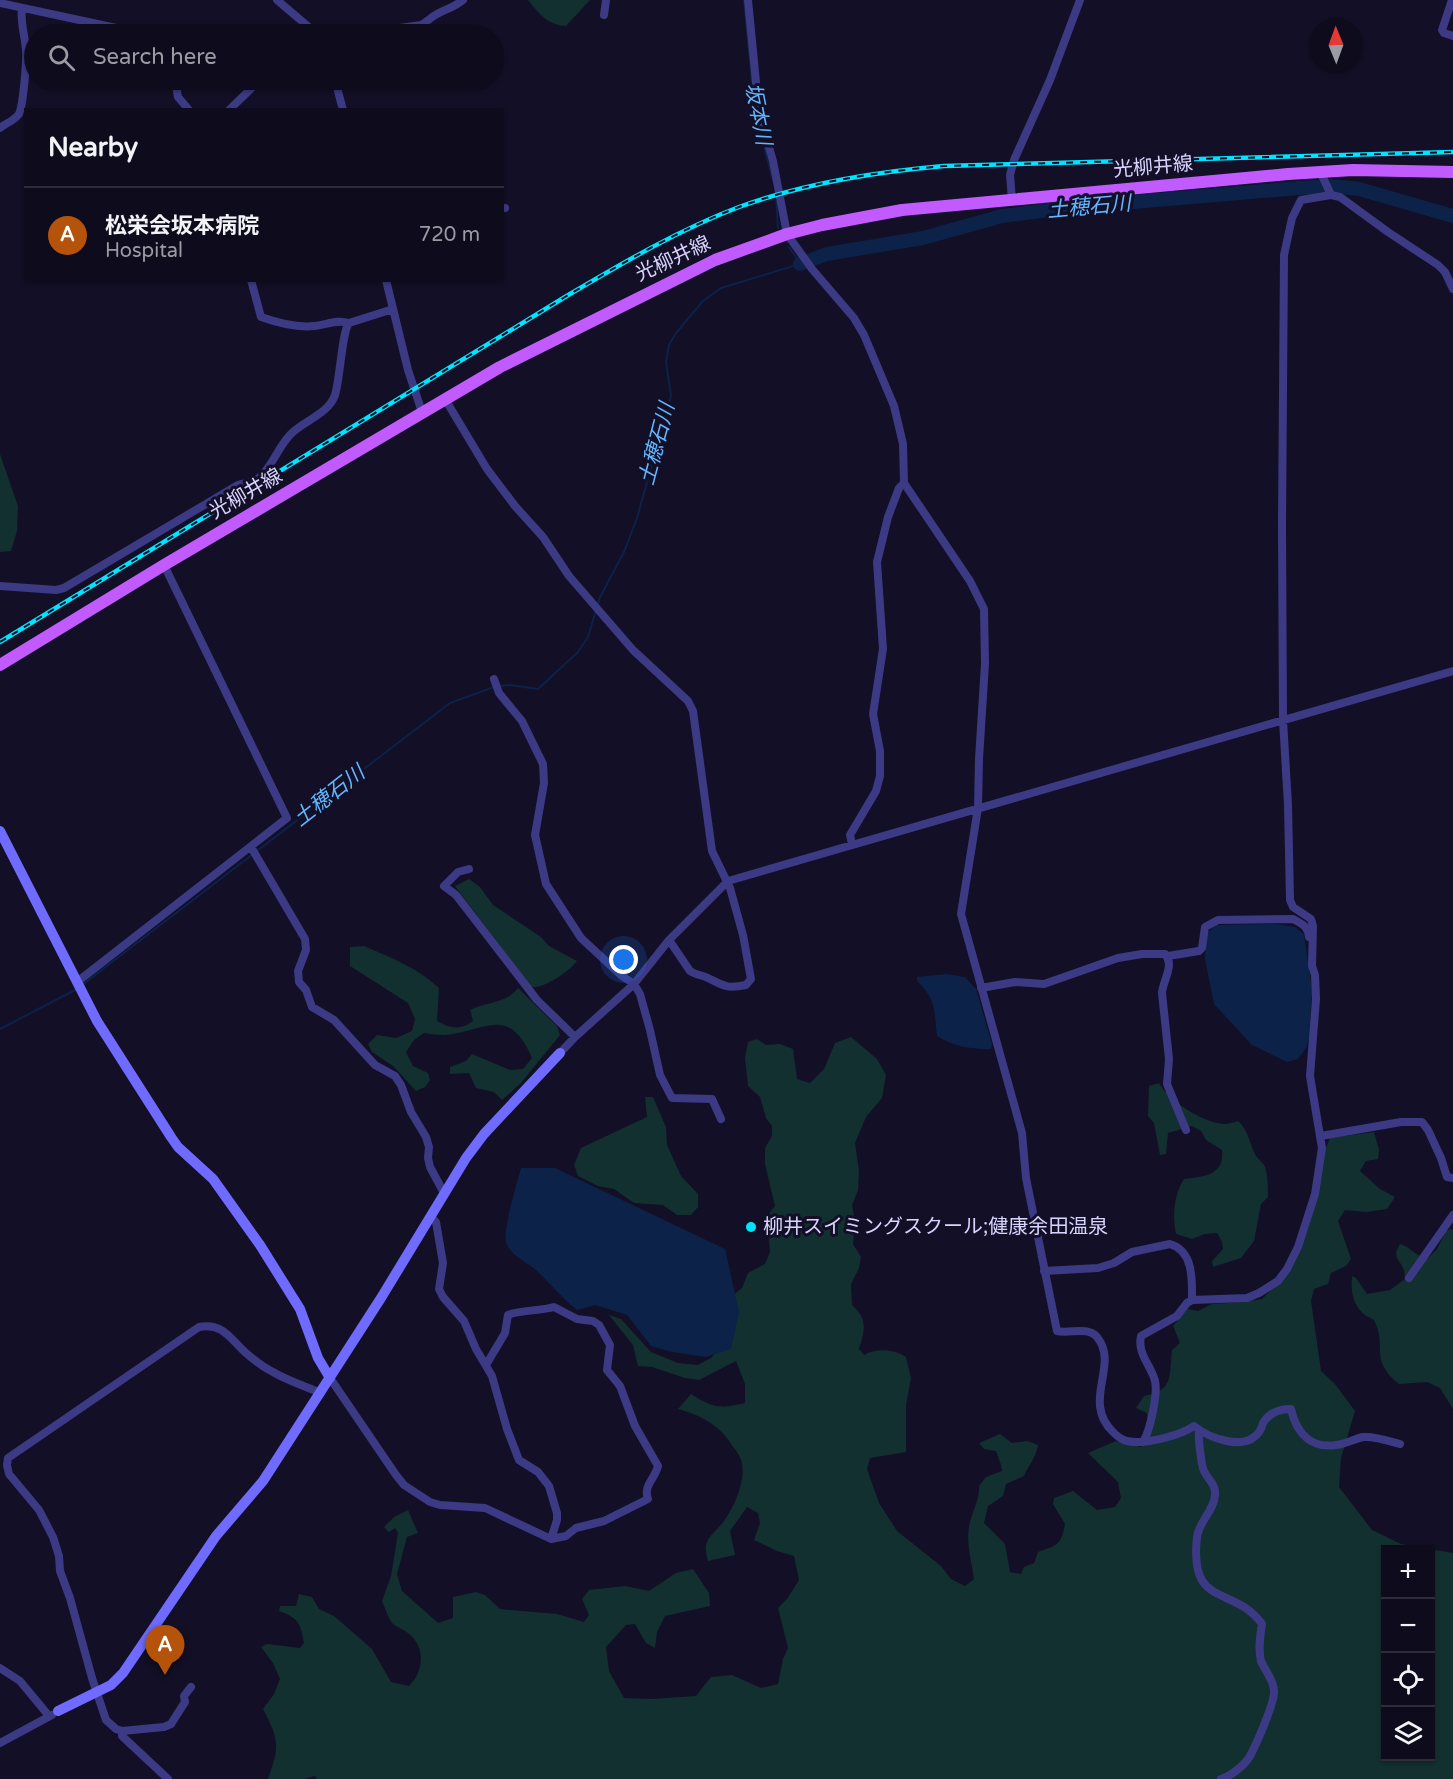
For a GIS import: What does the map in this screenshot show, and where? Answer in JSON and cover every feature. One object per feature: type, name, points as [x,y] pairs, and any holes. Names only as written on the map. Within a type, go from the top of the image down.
[{"type":"main road","name":"光柳井線","points":[[0,665],[164,565],[500,367],[715,260],[787,234],[892,212],[1012,200],[1322,174],[1453,172]]},
{"type":"street","points":[[277,0],[302,24]]},
{"type":"street","points":[[422,24],[439,13],[454,8],[463,0]]},
{"type":"street","points":[[604,15],[606,0]]},
{"type":"street","points":[[748,0],[759,113],[773,161],[787,234],[800,254],[854,318],[864,334],[894,406],[903,444],[904,483],[970,581],[984,609],[985,664],[978,808],[961,914],[1022,1133],[1024,1167],[1057,1330],[1090,1332],[1096,1336],[1105,1354],[1105,1370],[1100,1382],[1099,1393],[1103,1420],[1120,1439],[1128,1442],[1161,1440],[1194,1426],[1208,1436],[1229,1442],[1250,1440],[1259,1432],[1264,1421],[1273,1412],[1291,1409],[1294,1424],[1301,1435],[1312,1442],[1336,1445],[1366,1437],[1400,1444]]},
{"type":"street","points":[[1012,200],[1010,175],[1014,160],[1050,80],[1080,0]]},
{"type":"street","points":[[1452,0],[1442,30],[1453,36]]},
{"type":"street","points":[[0,3],[103,24]]},
{"type":"street","points":[[22,8],[24,33]]},
{"type":"street","points":[[0,128],[14,120],[20,113],[24,81]]},
{"type":"street","points":[[177,90],[178,97],[187,108]]},
{"type":"street","points":[[232,108],[250,90]]},
{"type":"street","points":[[338,90],[342,108]]},
{"type":"street","points":[[1322,174],[1330,193]]},
{"type":"street","points":[[1143,1442],[1151,1424],[1156,1384],[1142,1355],[1141,1336],[1177,1316],[1192,1300],[1247,1298],[1268,1288],[1283,1275],[1298,1247],[1312,1204],[1322,1148],[1310,1076],[1316,999],[1315,975],[1312,966],[1313,926],[1311,919],[1293,907],[1290,900],[1283,720],[1284,255],[1292,218],[1301,200],[1330,193],[1340,196],[1388,232],[1438,265],[1445,272],[1453,289]]},
{"type":"street","points":[[252,282],[261,317],[284,324],[306,326],[340,321],[349,323]]},
{"type":"street","points":[[386,282],[408,370],[422,412]]},
{"type":"street","points":[[0,586],[56,590],[64,588],[238,485],[260,477],[292,432],[321,412],[333,400],[345,327],[349,323],[393,309]]},
{"type":"street","points":[[445,399],[487,469],[515,506],[543,537],[569,576],[633,650],[688,701],[695,721],[712,851],[728,881],[743,935],[751,980],[736,987],[720,986],[706,977],[694,974],[669,940]]},
{"type":"street","points":[[852,844],[850,835],[876,791],[880,776],[880,751],[873,714],[883,650],[877,562],[888,517],[899,488],[904,483]]},
{"type":"street","points":[[77,982],[253,851],[287,818],[164,565]]},
{"type":"street","points":[[0,1743],[97,1692],[117,1679],[137,1656],[216,1536],[263,1481],[321,1393],[466,1158],[484,1134],[575,1037],[634,984],[669,940],[728,881],[1453,671]]},
{"type":"street","points":[[496,683],[501,697],[522,721],[543,764],[544,783],[535,835],[546,884],[586,944],[634,984],[640,994],[660,1075],[672,1098],[712,1099],[721,1119]]},
{"type":"street","points":[[0,831],[98,1022],[178,1147],[213,1179],[278,1273],[300,1310],[318,1358],[404,1485],[420,1497],[440,1504],[485,1508],[550,1539],[566,1536],[576,1528],[604,1521],[648,1499],[647,1486],[657,1472],[658,1466],[635,1425],[620,1386],[607,1370],[610,1345],[599,1325],[593,1321],[577,1319],[554,1307],[508,1315],[505,1333],[486,1365]]},
{"type":"street","points":[[253,851],[305,939],[306,950],[298,971],[299,982],[306,990],[312,1007],[334,1020],[375,1065],[395,1076],[401,1085],[411,1112],[426,1137],[430,1167],[444,1193]]},
{"type":"street","points":[[469,869],[458,872],[444,886],[456,895],[537,1000],[575,1037]]},
{"type":"street","points":[[981,988],[1015,981],[1044,984],[1118,958],[1160,952],[1168,956],[1199,951],[1202,948],[1205,927],[1218,920],[1293,919],[1304,924],[1309,930],[1310,940],[1313,943]]},
{"type":"street","points":[[1168,956],[1169,969],[1162,993],[1169,1059],[1167,1084],[1186,1131]]},
{"type":"street","points":[[1321,1136],[1401,1122],[1422,1122],[1441,1158],[1447,1178],[1453,1179]]},
{"type":"street","points":[[1409,1278],[1453,1215]]},
{"type":"street","points":[[431,1216],[436,1222],[443,1263],[439,1288],[443,1297],[464,1321],[486,1365],[499,1393],[519,1460],[538,1472],[549,1486],[557,1521],[550,1539]]},
{"type":"street","points":[[1044,1271],[1098,1268],[1114,1263],[1132,1252],[1170,1244],[1175,1245],[1192,1270],[1192,1300]]},
{"type":"street","points":[[191,1686],[184,1696],[185,1702],[171,1724],[122,1731],[106,1720],[60,1571],[59,1556],[53,1537],[39,1510],[9,1474],[8,1458],[199,1327],[207,1325],[232,1336],[244,1352],[270,1371],[321,1393]]},
{"type":"street","points":[[1199,1430],[1203,1469],[1216,1493],[1213,1507],[1197,1536],[1198,1573],[1203,1584],[1254,1612],[1262,1624],[1259,1646],[1261,1659],[1275,1692],[1271,1708],[1249,1758],[1232,1773],[1221,1779]]},
{"type":"street","points":[[0,1668],[20,1681],[54,1714]]},
{"type":"street","points":[[122,1731],[122,1736],[168,1779]]},
{"type":"green space","points":[[528,0],[590,0],[566,26],[549,21]]},
{"type":"green space","points":[[0,454],[18,506],[17,531],[11,551],[0,552]]},
{"type":"green space","points":[[469,879],[480,887],[493,905],[541,937],[549,946],[577,961],[569,970],[556,978],[543,985],[531,987],[455,886]]},
{"type":"green space","points":[[364,946],[413,969],[439,988],[437,1021],[451,1027],[464,1026],[473,1021],[470,1010],[502,1000],[518,988],[557,1026],[560,1035],[521,1083],[502,1100],[494,1092],[476,1088],[469,1073],[450,1074],[450,1067],[466,1061],[472,1054],[510,1070],[523,1069],[532,1058],[523,1041],[514,1031],[504,1026],[494,1025],[444,1035],[424,1033],[414,1040],[406,1052],[413,1066],[428,1073],[430,1080],[425,1087],[416,1091],[393,1066],[372,1052],[368,1044],[377,1035],[396,1038],[412,1031],[415,1019],[408,1003],[350,966],[350,947]]},
{"type":"green space","points":[[851,1037],[877,1059],[886,1075],[882,1098],[866,1117],[855,1143],[859,1171],[858,1190],[852,1205],[855,1221],[853,1244],[861,1257],[859,1268],[851,1284],[852,1305],[861,1315],[864,1325],[859,1349],[864,1355],[879,1350],[901,1354],[906,1357],[911,1378],[906,1405],[906,1452],[870,1458],[867,1469],[879,1503],[897,1531],[941,1566],[951,1579],[965,1586],[974,1579],[968,1533],[979,1486],[986,1477],[1002,1471],[996,1451],[984,1449],[979,1443],[1000,1434],[1012,1443],[1028,1441],[1038,1445],[1024,1476],[1006,1484],[1003,1496],[988,1506],[984,1523],[1005,1544],[1010,1572],[1021,1574],[1024,1567],[1034,1563],[1038,1552],[1054,1546],[1062,1536],[1065,1524],[1053,1504],[1054,1498],[1073,1491],[1097,1510],[1115,1507],[1121,1498],[1118,1482],[1088,1453],[1116,1441],[1141,1447],[1149,1436],[1147,1413],[1136,1408],[1144,1396],[1161,1390],[1168,1381],[1172,1350],[1180,1343],[1173,1326],[1188,1309],[1198,1311],[1212,1304],[1262,1299],[1289,1272],[1301,1249],[1311,1219],[1324,1153],[1330,1138],[1374,1132],[1379,1150],[1378,1159],[1366,1161],[1360,1171],[1380,1189],[1395,1197],[1387,1209],[1366,1212],[1345,1210],[1338,1221],[1351,1259],[1346,1266],[1331,1273],[1328,1284],[1314,1289],[1311,1301],[1321,1371],[1335,1384],[1355,1411],[1341,1458],[1339,1487],[1372,1530],[1407,1545],[1381,1545],[1381,1761],[1435,1761],[1435,1550],[1453,1553],[1453,1779],[317,1779],[315,1776],[304,1779],[268,1779],[275,1758],[276,1743],[263,1709],[274,1694],[280,1679],[273,1663],[261,1647],[267,1644],[300,1648],[304,1643],[298,1622],[279,1611],[280,1606],[296,1606],[299,1594],[312,1597],[319,1609],[334,1616],[372,1649],[391,1682],[409,1686],[418,1673],[421,1659],[418,1645],[408,1633],[392,1623],[382,1601],[391,1576],[398,1533],[395,1528],[389,1532],[384,1527],[394,1517],[408,1510],[418,1533],[407,1537],[397,1574],[402,1591],[438,1623],[453,1618],[453,1597],[476,1592],[485,1595],[500,1609],[557,1614],[584,1622],[589,1615],[582,1599],[589,1590],[625,1586],[649,1591],[676,1573],[693,1569],[709,1593],[710,1606],[665,1616],[657,1632],[655,1648],[646,1643],[635,1624],[626,1625],[606,1647],[609,1671],[624,1698],[696,1696],[711,1677],[732,1675],[761,1688],[778,1684],[783,1659],[788,1648],[778,1608],[787,1599],[799,1580],[794,1556],[754,1540],[760,1523],[758,1513],[747,1507],[730,1531],[735,1555],[708,1561],[707,1542],[724,1521],[739,1492],[742,1475],[741,1460],[726,1437],[715,1426],[701,1417],[678,1409],[691,1394],[716,1406],[745,1403],[745,1384],[736,1361],[699,1380],[685,1378],[652,1367],[638,1366],[633,1345],[609,1315],[621,1319],[651,1352],[678,1363],[698,1365],[711,1358],[727,1339],[728,1299],[742,1288],[748,1273],[765,1264],[770,1252],[767,1216],[775,1206],[765,1164],[765,1148],[772,1136],[772,1126],[766,1118],[760,1097],[748,1086],[745,1058],[748,1042],[757,1039],[766,1045],[780,1044],[793,1049],[797,1079],[810,1083],[824,1069],[835,1043]]},
{"type":"green space","points":[[1159,1083],[1178,1103],[1206,1120],[1224,1124],[1238,1121],[1247,1133],[1256,1156],[1265,1167],[1268,1197],[1261,1204],[1254,1241],[1241,1258],[1213,1267],[1212,1261],[1223,1249],[1217,1233],[1205,1234],[1192,1239],[1176,1234],[1175,1205],[1184,1179],[1206,1176],[1217,1170],[1222,1158],[1222,1150],[1206,1140],[1201,1131],[1192,1126],[1168,1133],[1166,1154],[1160,1155],[1154,1123],[1148,1116],[1149,1086]]},
{"type":"green space","points":[[645,1097],[653,1097],[666,1127],[667,1145],[681,1176],[698,1194],[698,1207],[691,1215],[677,1215],[663,1205],[634,1203],[614,1189],[598,1186],[578,1176],[574,1165],[581,1148],[647,1117]]},
{"type":"green space","points":[[1453,1230],[1453,1409],[1440,1388],[1427,1382],[1399,1384],[1390,1375],[1381,1360],[1378,1329],[1374,1320],[1358,1308],[1353,1297],[1352,1283],[1352,1276],[1367,1294],[1390,1290],[1405,1279],[1404,1269],[1396,1254],[1400,1244],[1428,1258],[1437,1249],[1446,1231]]},
{"type":"water","points":[[1276,924],[1295,927],[1304,934],[1312,990],[1309,1038],[1306,1048],[1298,1059],[1287,1062],[1252,1045],[1214,1004],[1205,959],[1206,937],[1216,925]]},
{"type":"water","points":[[946,974],[965,977],[976,989],[992,1044],[991,1049],[963,1047],[937,1036],[935,1013],[931,1000],[917,981],[917,977]]},
{"type":"water","points":[[521,1168],[555,1168],[725,1249],[739,1312],[731,1349],[706,1357],[672,1352],[651,1346],[627,1315],[595,1305],[577,1310],[537,1271],[515,1255],[506,1242],[508,1217]]},
{"type":"waterway","name":"坂本川","points":[[744,0],[755,114],[773,180]]},
{"type":"waterway","name":"土穂石川","points":[[800,264],[827,254],[923,238],[1002,216],[1074,207],[1299,188],[1332,186],[1359,189],[1453,216]]},
{"type":"waterway","name":"坂本川","points":[[776,195],[778,228]]},
{"type":"waterway","name":"土穂石川","points":[[499,686],[510,685],[538,689],[578,652],[588,637],[600,597],[624,552],[637,518],[671,396],[666,362],[669,345],[703,301],[721,288],[800,264],[789,247]]},
{"type":"waterway","name":"土穂石川","points":[[82,985],[450,703],[494,687]]},
{"type":"waterway","name":"土穂石川","points":[[0,1029],[77,989]]},
{"type":"railway","points":[[0,642],[607,272],[694,226],[739,207],[814,185],[944,166],[1453,152]]},
{"type":"place","name":"柳井スイミングスクール;健康余田温泉","points":[[751,1227]]},
{"type":"place","name":"松栄会坂本病院","points":[[165,1675]]}]
